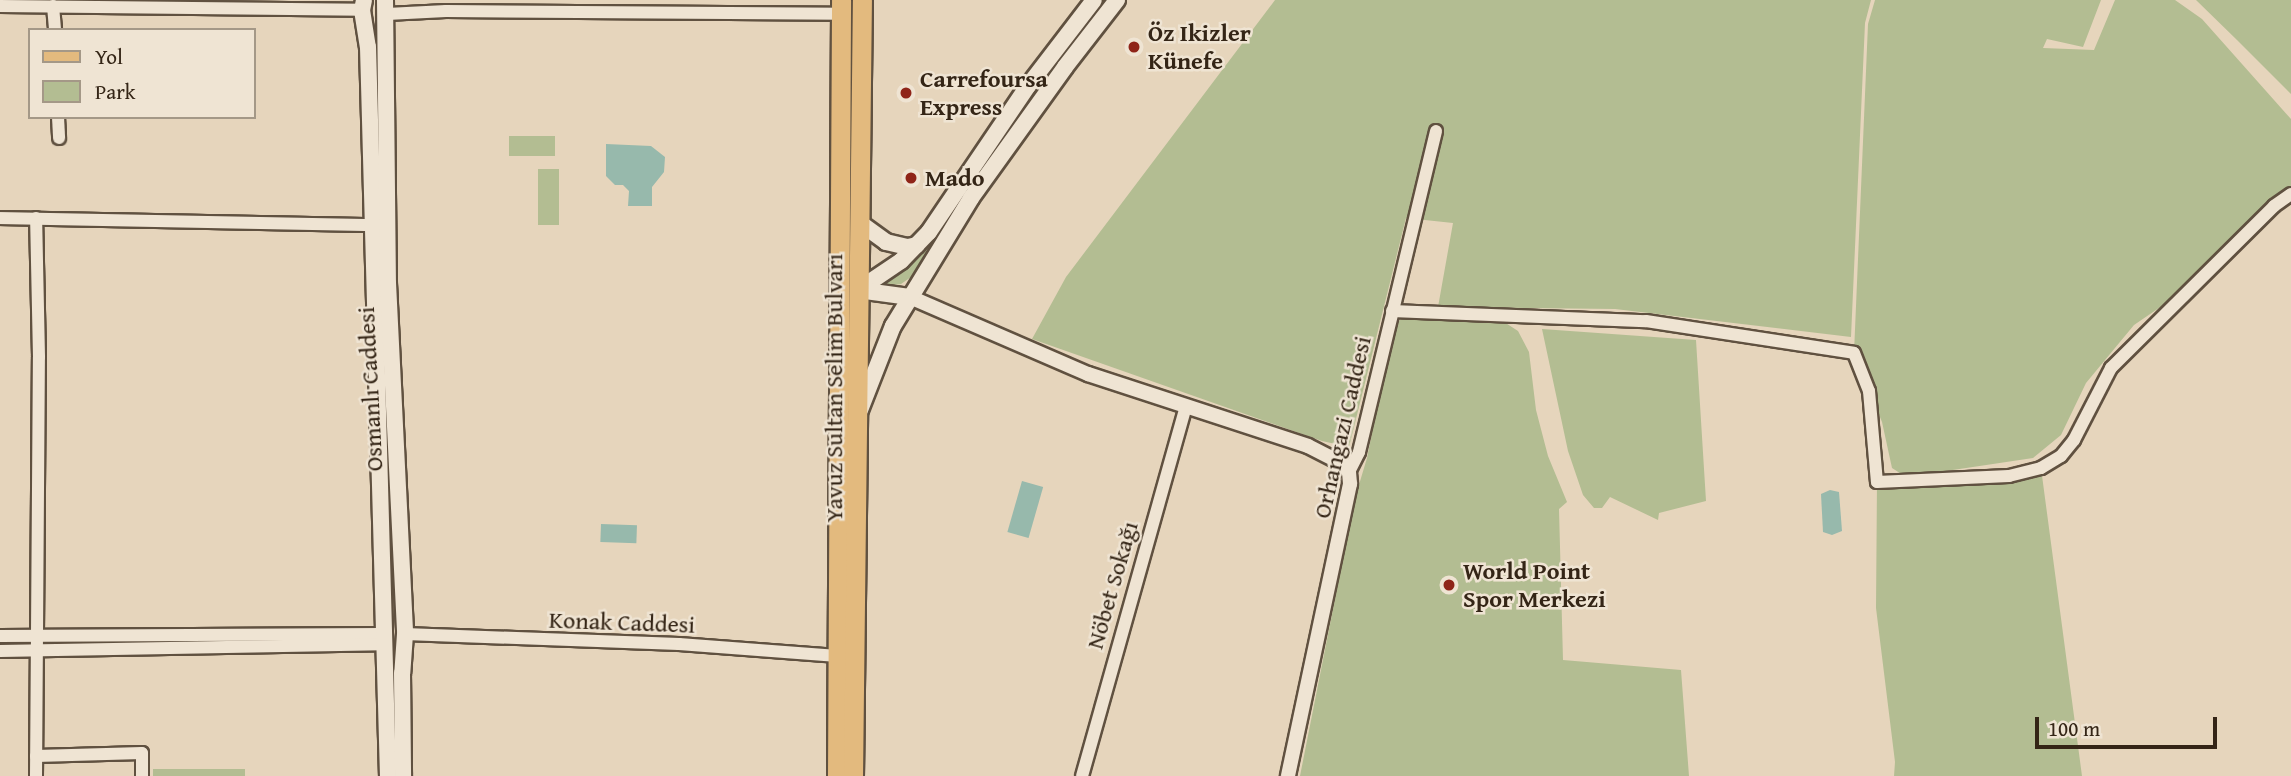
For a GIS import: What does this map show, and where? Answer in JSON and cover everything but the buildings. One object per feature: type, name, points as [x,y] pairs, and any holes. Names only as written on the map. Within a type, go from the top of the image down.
[{"type":"main road","points":[[850,290],[889,270],[917,245],[1028,86],[1094,0]]},
{"type":"main road","points":[[858,415],[883,347],[910,297],[1017,132],[1117,0]]},
{"type":"main road","points":[[841,7],[858,16],[862,3]]},
{"type":"main road","name":"Yavuz Sultan Selim Bulvarı","points":[[837,776],[838,656],[850,290],[860,223],[862,3]]},
{"type":"main road","points":[[364,7],[372,25],[385,8]]},
{"type":"main road","name":"Osmanlı Caddesi","points":[[364,7],[368,47],[382,541],[382,639],[388,776]]},
{"type":"main road","name":"Yavuz Sultan Selim Bulvarı","points":[[841,7],[850,290],[858,415],[853,776]]},
{"type":"main road","name":"Osmanlı Caddesi","points":[[385,8],[383,39],[388,283],[405,635],[403,776]]},
{"type":"main road","points":[[860,223],[886,242],[908,247],[917,245]]},
{"type":"main road","points":[[850,290],[910,297]]},
{"type":"main road","points":[[391,623],[405,635],[393,649],[382,639],[391,623]]},
{"type":"street","points":[[0,6],[212,4],[364,7]]},
{"type":"street","points":[[53,6],[55,28]]},
{"type":"street","points":[[385,8],[446,11],[841,7]]},
{"type":"street","points":[[58,119],[59,138]]},
{"type":"street","name":"Orhangazi Caddesi","points":[[1288,776],[1346,505],[1349,472],[1359,452],[1436,131]]},
{"type":"street","points":[[1392,311],[1646,321],[1854,352],[1869,391],[1877,482],[2009,476],[2041,468],[2061,456],[2074,440],[2110,368],[2274,206],[2291,194]]},
{"type":"street","points":[[0,218],[372,225]]},
{"type":"street","points":[[36,218],[39,371],[36,776]]},
{"type":"street","points":[[910,297],[1088,374],[1308,446],[1333,456],[1349,472]]},
{"type":"street","name":"Nöbet Sokağı","points":[[1082,776],[1186,407]]},
{"type":"street","points":[[0,636],[36,634],[382,639]]},
{"type":"street","name":"Konak Caddesi","points":[[405,635],[679,644],[838,656]]},
{"type":"street","points":[[0,651],[36,653],[382,639]]},
{"type":"street","points":[[36,756],[142,753],[142,776]]},
{"type":"green space","points":[[1275,0],[1871,0],[1865,23],[1851,337],[1615,309],[1438,307],[1453,223],[1406,218],[1349,447],[1322,441],[1032,339],[1066,277]]},
{"type":"green space","points":[[1875,0],[2101,0],[2083,47],[2047,39],[2043,48],[2094,50],[2115,0],[2175,0],[2202,19],[2291,119],[2291,190],[2203,278],[2134,325],[2086,383],[2061,435],[2033,458],[1906,477],[1892,468],[1882,422],[1854,353],[1868,24]]},
{"type":"green space","points":[[2196,0],[2291,0],[2291,94],[2237,40]]},
{"type":"green space","points":[[509,136],[555,136],[555,156],[509,156]]},
{"type":"green space","points":[[538,169],[559,169],[559,225],[538,225]]},
{"type":"green space","points":[[961,195],[964,198],[914,275],[901,284],[880,287],[910,263]]},
{"type":"green space","name":"World Point Spor Merkezi","points":[[1402,318],[1501,320],[1518,331],[1529,352],[1536,410],[1548,456],[1567,502],[1559,509],[1563,660],[1681,670],[1689,776],[1300,776],[1355,498],[1367,458],[1393,327]]},
{"type":"green space","points":[[1542,329],[1696,340],[1706,501],[1659,513],[1658,520],[1610,497],[1602,508],[1594,508],[1583,495],[1568,451]]},
{"type":"green space","points":[[2041,468],[2082,776],[1894,776],[1895,762],[1876,608],[1877,482]]},
{"type":"green space","points":[[153,769],[245,769],[245,776],[153,776]]},
{"type":"shaded area","points":[[606,144],[651,146],[665,157],[664,172],[652,187],[652,206],[628,206],[629,191],[623,185],[615,185],[606,176]]},
{"type":"shaded area","points":[[1022,481],[1043,487],[1029,538],[1007,532]]},
{"type":"shaded area","points":[[1830,490],[1839,492],[1842,531],[1832,535],[1823,532],[1821,494]]},
{"type":"shaded area","points":[[601,524],[637,525],[636,543],[600,542]]},
{"type":"place","name":"Öz Ikizler Künefe","points":[[1134,47]]},
{"type":"place","name":"Carrefoursa Express","points":[[906,93]]},
{"type":"place","name":"Mado","points":[[911,178]]},
{"type":"place","name":"World Point Spor Merkezi","points":[[1449,585]]}]
